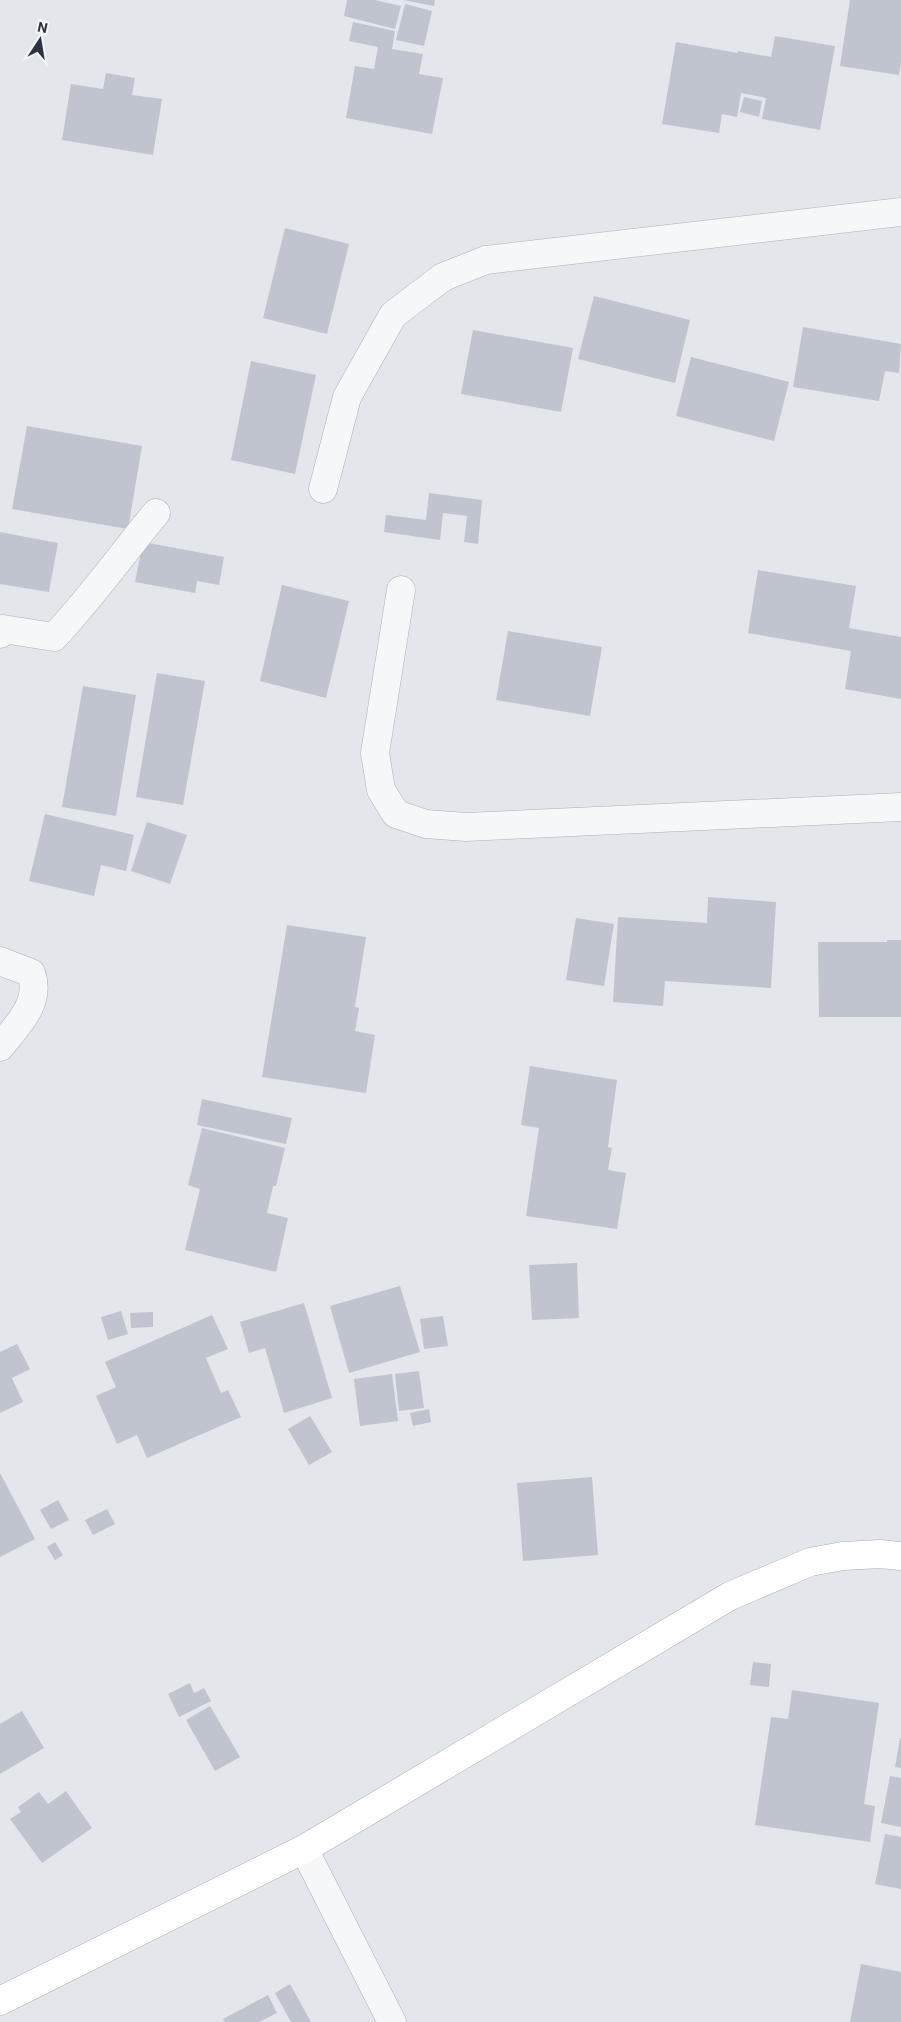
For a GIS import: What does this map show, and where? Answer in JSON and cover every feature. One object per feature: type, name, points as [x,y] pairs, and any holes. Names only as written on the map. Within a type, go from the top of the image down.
[{"type":"street","points":[[323,489],[347,397],[393,315],[443,277],[486,260],[901,212]]},
{"type":"street","points":[[0,634],[4,629],[54,637],[83,607],[119,558],[156,513]]},
{"type":"street","points":[[401,590],[374,753],[381,790],[396,814],[426,824],[466,827],[901,806]]},
{"type":"street","points":[[0,960],[31,973],[35,984],[34,995],[23,1018],[0,1047]]},
{"type":"street","points":[[0,2001],[304,1849],[730,1596],[810,1562],[843,1556],[901,1556]]},
{"type":"street","points":[[304,1849],[392,2022]]},
{"type":"building","points":[[347,0],[375,0],[401,6],[395,29],[344,16]]},
{"type":"building","points":[[403,0],[435,0],[434,6]]},
{"type":"building","points":[[850,0],[901,0],[901,62],[899,75],[840,66]]},
{"type":"building","points":[[405,4],[432,11],[424,46],[396,40]]},
{"type":"building","points":[[353,22],[395,31],[392,49],[423,54],[419,74],[443,78],[432,134],[346,118],[355,66],[374,69],[378,47],[349,41]]},
{"type":"building","points":[[775,36],[835,46],[820,130],[762,119],[766,98],[741,93],[737,117],[722,114],[719,133],[662,124],[676,42],[771,57]]},
{"type":"building","points":[[106,73],[135,78],[132,95],[162,99],[153,155],[62,140],[71,84],[103,89]]},
{"type":"building","points":[[744,97],[762,101],[759,117],[740,112]]},
{"type":"building","points":[[285,228],[349,244],[327,334],[263,318]]},
{"type":"building","points":[[594,296],[690,320],[675,383],[578,359]]},
{"type":"building","points":[[803,327],[901,344],[899,373],[885,371],[879,401],[793,387]]},
{"type":"building","points":[[473,330],[573,348],[561,412],[461,394]]},
{"type":"building","points":[[691,357],[789,382],[774,441],[676,416]]},
{"type":"building","points":[[251,361],[316,375],[295,474],[231,460]]},
{"type":"building","points":[[27,426],[142,446],[128,529],[12,509]]},
{"type":"building","points":[[429,493],[482,500],[478,544],[464,542],[467,516],[443,513],[440,540],[384,532],[386,515],[426,520]]},
{"type":"building","points":[[0,532],[58,543],[49,592],[0,584]]},
{"type":"building","points":[[143,542],[224,557],[219,585],[197,581],[195,593],[135,582]]},
{"type":"building","points":[[758,570],[856,586],[849,628],[901,637],[901,699],[845,689],[851,651],[748,633]]},
{"type":"building","points":[[282,585],[349,601],[326,698],[260,681]]},
{"type":"building","points":[[508,631],[602,647],[590,716],[496,700]]},
{"type":"building","points":[[157,673],[205,681],[183,805],[136,797]]},
{"type":"building","points":[[83,686],[136,695],[116,816],[62,807]]},
{"type":"building","points":[[45,814],[134,835],[126,871],[101,865],[94,896],[29,881]]},
{"type":"building","points":[[147,822],[187,835],[170,884],[131,871]]},
{"type":"building","points":[[708,897],[776,902],[771,988],[665,981],[663,1006],[613,1002],[618,917],[707,923]]},
{"type":"building","points":[[576,918],[614,924],[604,986],[566,980]]},
{"type":"building","points":[[287,925],[366,937],[355,1007],[359,1008],[355,1031],[375,1035],[366,1093],[262,1077]]},
{"type":"building","points":[[887,940],[901,940],[901,1017],[819,1017],[818,942],[887,942]]},
{"type":"building","points":[[530,1066],[617,1080],[608,1147],[612,1148],[608,1170],[626,1173],[617,1229],[526,1216],[539,1128],[521,1125]]},
{"type":"building","points":[[202,1099],[292,1118],[286,1144],[197,1125]]},
{"type":"building","points":[[202,1128],[285,1148],[267,1213],[288,1218],[276,1272],[185,1250],[200,1189],[188,1185]]},
{"type":"building","points":[[577,1263],[579,1318],[532,1320],[529,1265]]},
{"type":"building","points":[[400,1286],[420,1352],[349,1373],[330,1306]]},
{"type":"building","points":[[304,1303],[332,1398],[284,1413],[265,1348],[249,1353],[240,1322]]},
{"type":"building","points":[[121,1311],[128,1334],[108,1340],[101,1317]]},
{"type":"building","points":[[153,1312],[153,1327],[131,1328],[130,1313]]},
{"type":"building","points":[[212,1315],[228,1349],[206,1358],[221,1393],[228,1390],[241,1417],[147,1458],[137,1435],[117,1444],[96,1396],[116,1387],[105,1362]]},
{"type":"building","points":[[443,1316],[448,1346],[424,1349],[420,1319]]},
{"type":"building","points":[[17,1344],[30,1369],[12,1378],[23,1402],[0,1413],[0,1352]]},
{"type":"building","points":[[419,1371],[424,1408],[399,1411],[395,1374]]},
{"type":"building","points":[[392,1374],[398,1421],[360,1426],[354,1379]]},
{"type":"building","points":[[429,1409],[431,1422],[413,1426],[410,1413]]},
{"type":"building","points":[[310,1416],[332,1452],[309,1465],[288,1429]]},
{"type":"building","points":[[0,1473],[35,1539],[0,1557]]},
{"type":"building","points":[[592,1477],[598,1555],[523,1561],[517,1483]]},
{"type":"building","points":[[58,1500],[69,1520],[51,1529],[40,1510]]},
{"type":"building","points":[[107,1509],[115,1524],[93,1535],[85,1520]]},
{"type":"building","points":[[55,1542],[63,1555],[55,1560],[47,1547]]},
{"type":"building","points":[[753,1662],[771,1664],[769,1687],[750,1685]]},
{"type":"building","points":[[190,1683],[194,1693],[204,1688],[211,1701],[179,1717],[168,1694]]},
{"type":"building","points":[[792,1690],[879,1703],[864,1804],[875,1806],[870,1842],[755,1825],[771,1717],[788,1719]]},
{"type":"building","points":[[210,1706],[240,1757],[215,1771],[186,1720]]},
{"type":"building","points":[[22,1711],[44,1748],[0,1774],[0,1724]]},
{"type":"building","points":[[901,1738],[901,1768],[895,1767]]},
{"type":"building","points":[[890,1776],[901,1778],[901,1827],[881,1823]]},
{"type":"building","points":[[66,1791],[92,1828],[42,1863],[10,1819],[21,1812],[18,1807],[39,1792],[48,1804]]},
{"type":"building","points":[[885,1834],[901,1837],[901,1889],[875,1884]]},
{"type":"building","points":[[861,1964],[901,1972],[901,2022],[850,2022]]},
{"type":"building","points":[[290,1984],[311,2022],[291,2022],[275,1993]]},
{"type":"building","points":[[268,1995],[277,2013],[259,2022],[225,2022],[223,2019]]}]
